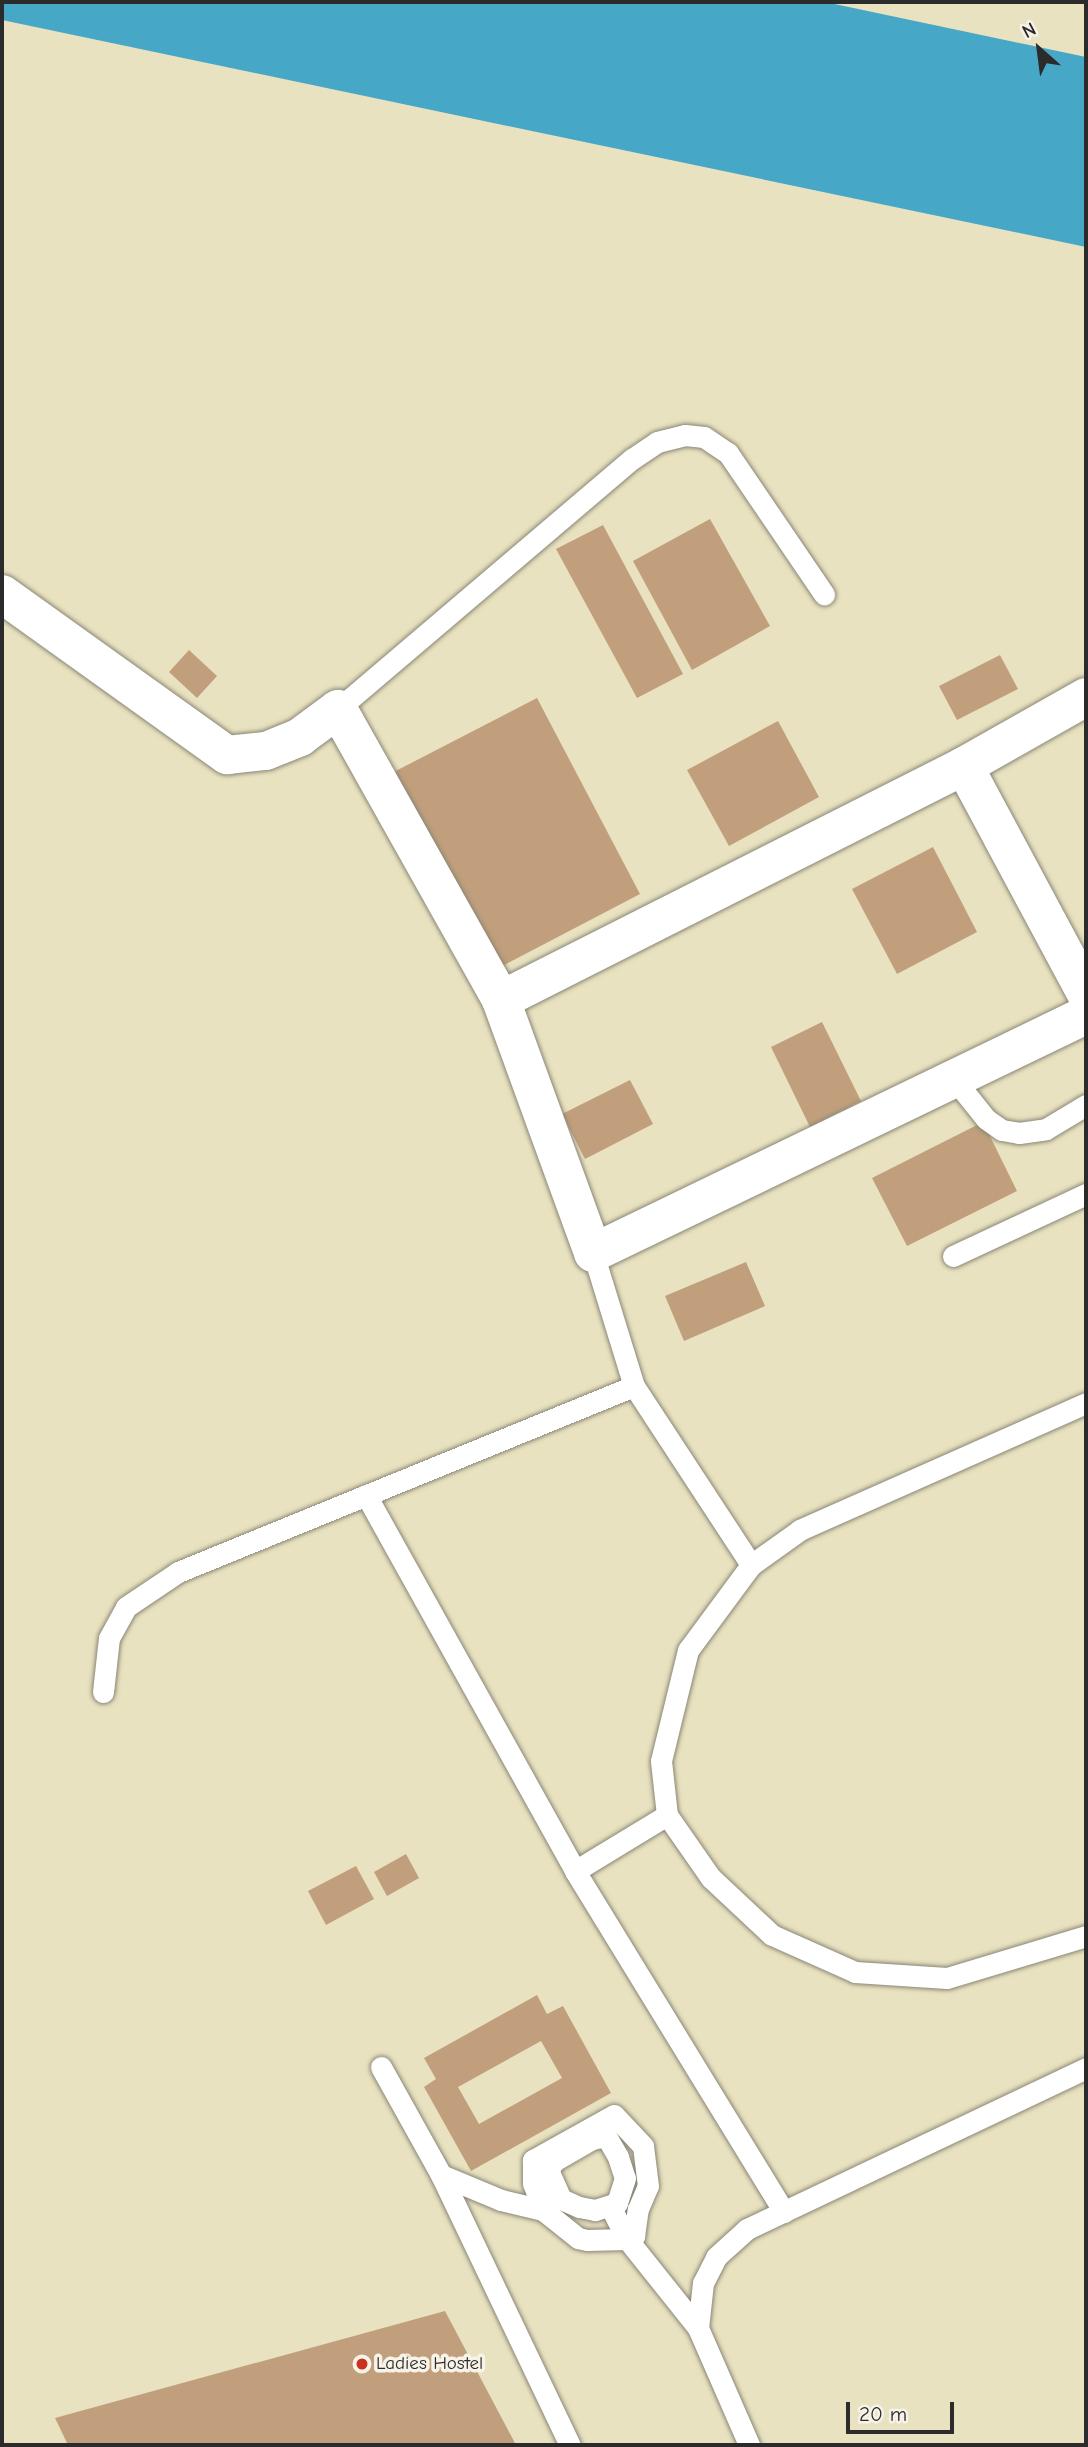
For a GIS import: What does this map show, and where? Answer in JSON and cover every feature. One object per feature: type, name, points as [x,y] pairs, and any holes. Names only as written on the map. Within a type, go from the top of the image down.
[{"type":"street","points":[[2,594],[227,755],[266,751],[300,737],[338,709],[501,1000],[593,1253],[1086,1015]]},
{"type":"street","points":[[501,1000],[964,765],[1086,697]]},
{"type":"street","points":[[964,765],[1086,994]]},
{"type":"lane","points":[[338,709],[632,459],[657,442],[685,435],[704,437],[728,453],[824,594]]},
{"type":"lane","points":[[954,1079],[986,1119],[1002,1130],[1019,1133],[1046,1129],[1086,1105]]},
{"type":"lane","points":[[953,1256],[1086,1194]]},
{"type":"lane","points":[[593,1253],[634,1386],[751,1565]]},
{"type":"lane","points":[[103,1692],[109,1638],[126,1606],[178,1572],[634,1386]]},
{"type":"lane","points":[[1086,1403],[800,1530],[751,1565],[688,1650],[661,1761],[667,1815],[711,1878],[772,1935],[855,1972],[947,1978],[1086,1936]]},
{"type":"lane","points":[[366,1495],[575,1871],[784,2212]]},
{"type":"lane","points":[[575,1871],[667,1815]]},
{"type":"lane","points":[[381,2067],[441,2175],[570,2445]]},
{"type":"lane","points":[[698,2328],[704,2283],[716,2257],[747,2229],[1086,2068]]},
{"type":"lane","points":[[441,2175],[501,2200],[542,2210],[578,2238],[627,2239],[634,2236],[636,2231],[638,2209],[648,2186],[643,2146],[614,2115],[533,2160],[533,2183],[542,2210]]},
{"type":"lane","points":[[610,2207],[627,2239],[698,2328],[749,2445]]},
{"type":"water","points":[[2,2],[825,2],[1086,57],[1086,247],[2,20]]},
{"type":"building","points":[[710,519],[770,626],[692,670],[633,561]]},
{"type":"building","points":[[603,525],[683,674],[637,698],[556,549]]},
{"type":"building","points":[[189,650],[217,676],[197,698],[169,672]]},
{"type":"building","points":[[1000,655],[1018,689],[957,720],[939,686]]},
{"type":"building","points":[[537,698],[640,894],[489,973],[386,776]]},
{"type":"building","points":[[778,721],[819,797],[729,846],[687,770]]},
{"type":"building","points":[[933,847],[977,932],[897,974],[852,889]]},
{"type":"building","points":[[822,1022],[861,1101],[810,1127],[771,1047]]},
{"type":"building","points":[[630,1080],[653,1124],[585,1159],[562,1114]]},
{"type":"building","points":[[983,1122],[1017,1191],[907,1246],[872,1178]]},
{"type":"building","points":[[746,1262],[765,1306],[684,1341],[665,1296]]},
{"type":"building","points":[[406,1854],[419,1878],[387,1896],[374,1872]]},
{"type":"building","points":[[356,1866],[374,1899],[326,1925],[308,1891]]},
{"type":"building","points":[[537,1995],[547,2014],[563,2006],[611,2093],[471,2171],[424,2087],[436,2079],[424,2058]],"holes":[[[541,2041],[562,2078],[479,2124],[458,2087]]]},
{"type":"building","name":"Ladies Hostel","points":[[445,2311],[516,2445],[68,2445],[55,2418]]},
{"type":"place","name":"Ladies Hostel","points":[[362,2364]]}]
